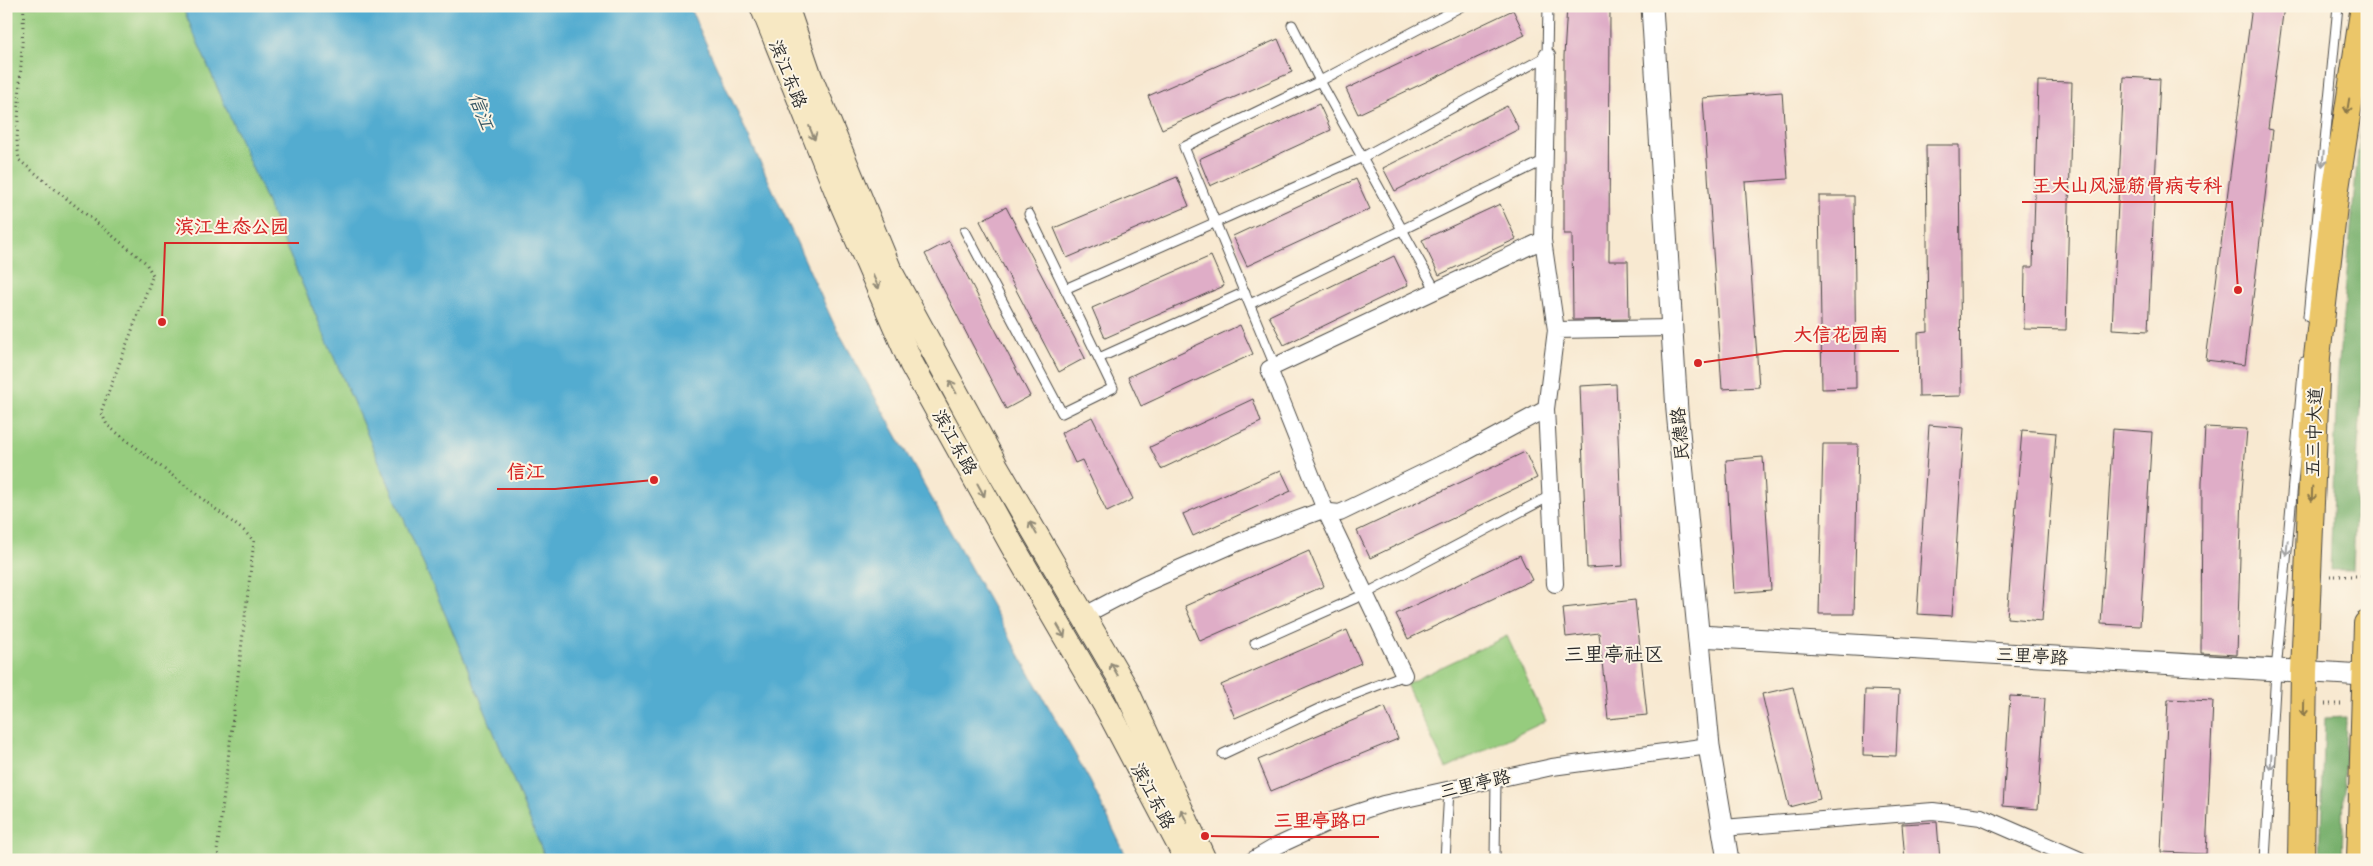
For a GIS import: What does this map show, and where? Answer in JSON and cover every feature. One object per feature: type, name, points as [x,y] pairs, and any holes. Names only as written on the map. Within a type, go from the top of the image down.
[{"type":"main road","name":"滨江东路","points":[[762,6],[839,197],[912,365],[1012,545],[1108,710],[1187,860]]},
{"type":"main road","name":"滨江东路","points":[[786,6],[810,77],[890,271],[996,466],[1124,687],[1204,860]]},
{"type":"main road","name":"五三中大道","points":[[2301,860],[2304,672],[2317,357],[2336,188],[2364,6]]},
{"type":"main road","points":[[2360,860],[2367,624]]},
{"type":"street","name":"民德路","points":[[1652,6],[1677,411],[1709,746],[1728,860]]},
{"type":"street","points":[[1547,56],[1543,240],[1556,330],[1546,408],[1555,584]]},
{"type":"street","points":[[1404,675],[1326,512],[1269,369],[1543,240]]},
{"type":"street","points":[[1556,330],[1672,328]]},
{"type":"street","points":[[1083,616],[1144,584],[1253,536],[1320,512],[1340,514],[1468,451],[1546,408]]},
{"type":"street","name":"三里亭路","points":[[1699,636],[2364,675]]},
{"type":"street","name":"三里亭路","points":[[1253,860],[1277,846],[1331,821],[1383,804],[1552,767],[1709,746]]},
{"type":"street","points":[[1723,828],[1933,811],[1981,818],[2080,860]]},
{"type":"lane","points":[[1275,366],[1184,147],[1320,81],[1462,6]]},
{"type":"lane","points":[[1065,289],[1363,157],[1547,56],[1548,6]]},
{"type":"lane","points":[[2307,330],[2338,6]]},
{"type":"lane","points":[[1292,25],[1320,81],[1436,291]]},
{"type":"lane","points":[[1250,304],[1545,160]]},
{"type":"lane","points":[[965,231],[1062,413],[1113,388],[1029,214]]},
{"type":"lane","points":[[1099,358],[1245,292]]},
{"type":"lane","points":[[2265,860],[2276,671],[2305,350]]},
{"type":"lane","points":[[1255,643],[1365,594],[1550,496]]},
{"type":"lane","points":[[1223,754],[1329,704],[1404,675]]},
{"type":"lane","points":[[1495,860],[1496,778]]},
{"type":"lane","points":[[1445,860],[1449,790]]},
{"type":"path","points":[[24,6],[17,140],[19,160],[144,262],[153,275],[100,412],[107,425],[244,531],[254,541],[217,852],[224,860]]},
{"type":"green space","points":[[6,6],[182,6],[455,637],[546,860],[6,860]]},
{"type":"green space","points":[[2367,80],[2367,335],[2358,446],[2353,570],[2330,570],[2337,383],[2357,161]]},
{"type":"green space","points":[[1507,636],[1546,721],[1446,768],[1406,684]]},
{"type":"green space","points":[[2346,717],[2342,860],[2320,860],[2325,718]]},
{"type":"water","name":"信江","points":[[182,6],[689,6],[833,322],[1090,781],[1128,860],[546,860],[455,637]]},
{"type":"building","points":[[1567,6],[1610,6],[1609,261],[1628,261],[1629,319],[1573,320],[1572,234],[1564,234],[1564,56]]},
{"type":"building","points":[[2252,6],[2284,6],[2268,129],[2273,130],[2245,365],[2206,360]]},
{"type":"building","points":[[1513,10],[1525,35],[1358,114],[1346,89]]},
{"type":"building","points":[[1278,39],[1292,72],[1162,129],[1148,96]]},
{"type":"building","points":[[2124,77],[2160,79],[2148,331],[2112,329]]},
{"type":"building","points":[[2038,81],[2072,82],[2066,330],[2024,329],[2025,267],[2033,267]]},
{"type":"building","points":[[1782,92],[1788,179],[1745,182],[1759,387],[1722,389],[1703,98]]},
{"type":"building","points":[[1319,104],[1331,130],[1210,186],[1199,159]]},
{"type":"building","points":[[1507,106],[1519,129],[1395,191],[1383,168]]},
{"type":"building","points":[[1926,145],[1959,145],[1961,396],[1919,397],[1918,333],[1928,332]]},
{"type":"building","points":[[1177,177],[1189,206],[1067,258],[1054,228]]},
{"type":"building","points":[[1356,179],[1370,209],[1247,266],[1233,236]]},
{"type":"building","points":[[1819,196],[1854,196],[1856,388],[1822,389]]},
{"type":"building","points":[[1500,204],[1516,239],[1439,275],[1422,240]]},
{"type":"building","points":[[1006,207],[1085,358],[1059,372],[980,221]]},
{"type":"building","points":[[949,241],[1030,396],[1006,409],[925,254]]},
{"type":"building","points":[[1211,256],[1224,286],[1105,338],[1092,308]]},
{"type":"building","points":[[1394,256],[1408,285],[1284,345],[1269,316]]},
{"type":"building","points":[[1240,325],[1253,354],[1141,406],[1128,377]]},
{"type":"building","points":[[1616,384],[1623,566],[1587,568],[1580,386]]},
{"type":"building","points":[[1253,399],[1261,422],[1161,469],[1150,447]]},
{"type":"building","points":[[1092,417],[1133,499],[1107,512],[1082,460],[1075,463],[1061,433]]},
{"type":"building","points":[[1929,425],[1964,428],[1952,616],[1917,614]]},
{"type":"building","points":[[2205,427],[2247,429],[2242,492],[2237,655],[2201,653],[2202,483]]},
{"type":"building","points":[[2113,429],[2152,432],[2140,626],[2101,624]]},
{"type":"building","points":[[2022,430],[2056,433],[2042,621],[2007,618]]},
{"type":"building","points":[[1823,444],[1858,444],[1854,614],[1819,614]]},
{"type":"building","points":[[1525,452],[1537,478],[1370,558],[1357,531]]},
{"type":"building","points":[[1763,457],[1771,590],[1734,593],[1726,460]]},
{"type":"building","points":[[1281,470],[1291,491],[1193,536],[1183,514]]},
{"type":"building","points":[[1309,551],[1324,586],[1200,641],[1185,606]]},
{"type":"building","points":[[1520,555],[1532,580],[1408,639],[1396,614]]},
{"type":"building","points":[[1635,600],[1647,715],[1608,719],[1599,633],[1566,637],[1563,608]]},
{"type":"building","points":[[1347,630],[1361,663],[1235,718],[1221,685]]},
{"type":"building","points":[[1793,687],[1820,799],[1789,807],[1762,694]]},
{"type":"building","points":[[1865,690],[1899,691],[1896,756],[1863,755]]},
{"type":"building","points":[[2010,696],[2045,698],[2038,809],[2003,806]]},
{"type":"building","points":[[2168,699],[2213,701],[2206,854],[2161,852]]},
{"type":"building","points":[[1385,707],[1398,739],[1271,791],[1258,760]]},
{"type":"building","points":[[1937,822],[1940,860],[1905,860],[1902,824]]},
{"type":"place","name":"王大山风湿筋骨病专科","points":[[2238,290]]},
{"type":"place","name":"滨江生态公园","points":[[162,322]]},
{"type":"place","name":"大信花园南","points":[[1698,363]]},
{"type":"place","name":"信江","points":[[654,480]]},
{"type":"place","name":"三里亭路口","points":[[1205,836]]},
{"type":"district","name":"三里亭社区","points":[[1614,654]]}]
